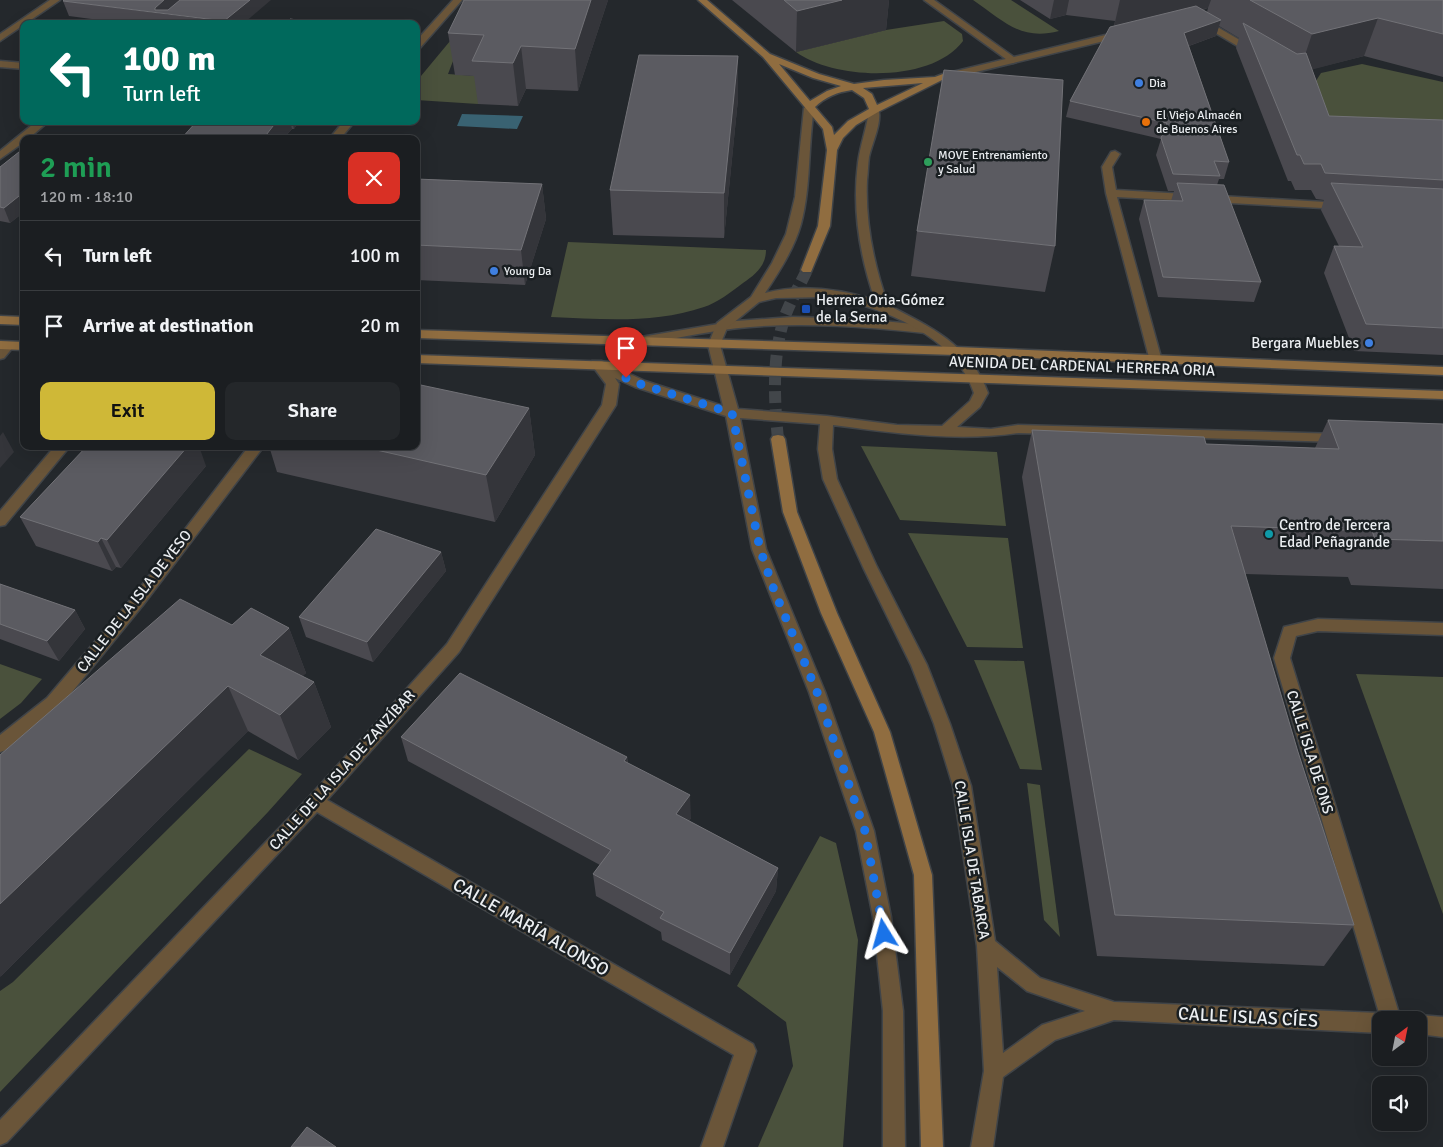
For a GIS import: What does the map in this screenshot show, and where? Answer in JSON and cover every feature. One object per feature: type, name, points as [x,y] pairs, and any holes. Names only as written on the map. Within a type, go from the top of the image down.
[{"type":"main road","points":[[702,0],[766,55],[828,129],[832,150],[824,226],[807,270]]},
{"type":"main road","points":[[766,55],[816,76],[854,87],[868,96],[874,110]]},
{"type":"main road","points":[[809,108],[812,102],[835,90],[943,77]]},
{"type":"main road","points":[[832,150],[838,137],[844,130],[874,110],[943,77]]},
{"type":"main road","points":[[0,320],[20,321]]},
{"type":"main road","name":"AVENIDA DEL CARDENAL HERRERA ORIA","points":[[420,334],[1443,371]]},
{"type":"main road","points":[[3,349],[20,347]]},
{"type":"main road","name":"AVENIDA DEL CARDENAL HERRERA ORIA","points":[[420,359],[1443,395]]},
{"type":"main road","points":[[778,439],[790,512],[828,613],[882,732],[923,875],[932,1147]]},
{"type":"street","points":[[27,20],[56,0]]},
{"type":"street","points":[[420,43],[458,0]]},
{"type":"street","points":[[928,0],[1013,60]]},
{"type":"street","points":[[1199,16],[1260,55]]},
{"type":"street","points":[[0,38],[20,24]]},
{"type":"street","points":[[943,77],[1128,33]]},
{"type":"street","points":[[0,64],[20,66]]},
{"type":"street","points":[[756,299],[776,268],[795,226],[804,132],[809,108]]},
{"type":"street","points":[[874,110],[873,124],[864,160],[862,184],[870,268],[882,307]]},
{"type":"street","points":[[26,135],[39,125]]},
{"type":"street","points":[[338,135],[346,125]]},
{"type":"street","points":[[0,156],[20,140]]},
{"type":"street","points":[[1115,154],[1107,167],[1111,193],[1156,361]]},
{"type":"street","points":[[1111,193],[1355,206]]},
{"type":"street","name":"AVENIDA DEL CARDENAL HERRERA ORIA","points":[[721,326],[756,299],[776,294],[827,293],[855,298],[882,307],[925,329],[956,352]]},
{"type":"street","name":"AVENIDA DEL CARDENAL HERRERA ORIA","points":[[637,342],[721,326],[781,321],[885,325],[925,329]]},
{"type":"street","points":[[721,326],[714,345],[732,413],[760,549],[774,590],[817,692],[865,831],[882,917],[893,1011],[894,1147]]},
{"type":"street","points":[[946,430],[975,404],[981,393],[976,378],[956,352]]},
{"type":"street","name":"AVENIDA DEL CARDENAL HERRERA ORIA","points":[[597,364],[640,384],[732,413],[827,420],[897,429],[992,432],[1018,429],[1355,439]]},
{"type":"street","name":"CALLE DE LA ISLA DE ZANZÍBAR","points":[[0,1135],[315,802],[453,648],[609,406],[613,384],[597,364]]},
{"type":"street","name":"CALLE ISLA DE TABARCA","points":[[827,420],[825,449],[830,479],[918,665],[942,724],[962,786],[986,946],[994,1071],[982,1147]]},
{"type":"street","points":[[0,521],[60,450]]},
{"type":"street","name":"CALLE DE LA ISLA DE YESO","points":[[0,745],[53,703],[138,601],[253,450]]},
{"type":"street","name":"CALLE ISLA DE ONS","points":[[1387,1011],[1282,658],[1290,631],[1318,625],[1443,629]]},
{"type":"street","name":"CALLE MARÍA ALONSO","points":[[315,802],[746,1051],[712,1147]]},
{"type":"street","name":"CALLE ISLAS CÍES","points":[[986,946],[1034,985],[1114,1011],[1372,1023]]},
{"type":"street","name":"CALLE ISLAS CÍES","points":[[994,1071],[1048,1032],[1114,1011]]},
{"type":"street","points":[[1428,1026],[1443,1027]]},
{"type":"green space","points":[[973,0],[1011,0],[1059,31],[1033,33],[1023,31],[1004,22]]},
{"type":"green space","points":[[470,17],[448,74],[490,77],[478,104],[420,100],[420,77]]},
{"type":"green space","points":[[944,21],[962,34],[963,41],[949,55],[929,65],[907,71],[883,73],[858,72],[813,62],[796,52],[886,30]]},
{"type":"green space","points":[[1362,64],[1443,82],[1443,134],[1321,129],[1307,95],[1321,73]]},
{"type":"green space","points":[[568,242],[766,250],[766,256],[756,273],[724,297],[704,307],[666,316],[647,318],[551,317]]},
{"type":"green space","points":[[861,446],[997,452],[1006,526],[900,520]]},
{"type":"green space","points":[[908,533],[1008,538],[1023,648],[967,647]]},
{"type":"green space","points":[[974,660],[1024,661],[1042,770],[1020,769]]},
{"type":"green space","points":[[0,664],[42,679],[21,703],[0,719]]},
{"type":"green space","points":[[1356,674],[1443,677],[1443,914]]},
{"type":"green space","points":[[249,749],[302,774],[268,812],[0,1092],[0,991],[13,982]]},
{"type":"green space","points":[[1027,783],[1040,785],[1060,937],[1044,920]]},
{"type":"green space","points":[[820,836],[836,843],[858,940],[843,1147],[758,1147],[793,1066],[786,1022],[737,986]]},
{"type":"water","points":[[462,114],[523,116],[517,129],[457,126]]},
{"type":"building","points":[[164,0],[155,10],[168,10],[180,0],[250,0],[225,20],[63,1]]},
{"type":"building","points":[[464,0],[591,0],[575,49],[521,46],[513,63],[472,61],[484,35],[448,33]]},
{"type":"building","points":[[784,0],[842,0],[797,11]]},
{"type":"building","points":[[1250,0],[1443,0],[1443,34],[1378,18],[1312,34]]},
{"type":"building","points":[[1196,6],[1221,20],[1184,33],[1229,162],[1214,161],[1220,176],[1173,174],[1161,138],[1167,123],[1070,101],[1110,27]]},
{"type":"building","points":[[1243,23],[1297,54],[1306,53],[1329,116],[1443,120],[1443,180],[1325,173],[1321,164],[1304,164],[1300,155],[1297,155]]},
{"type":"building","points":[[639,55],[738,56],[724,193],[610,190]]},
{"type":"building","points":[[944,70],[1063,80],[1055,246],[917,231]]},
{"type":"building","points":[[193,125],[274,125],[266,135],[185,135]]},
{"type":"building","points":[[20,151],[20,195],[4,208],[0,207],[0,167]]},
{"type":"building","points":[[420,179],[542,184],[521,250],[420,245]]},
{"type":"building","points":[[1177,183],[1224,185],[1261,282],[1163,277],[1144,200],[1183,201]]},
{"type":"building","points":[[1331,183],[1443,189],[1443,328],[1366,324],[1334,246],[1363,247]]},
{"type":"building","points":[[420,385],[529,408],[486,475],[377,450],[420,450]]},
{"type":"building","points":[[1328,420],[1443,424],[1443,541],[1375,539],[1372,531],[1231,526],[1298,752],[1354,925],[1115,915],[1032,430],[1204,437],[1206,444],[1339,449]]},
{"type":"building","points":[[83,450],[185,450],[107,540],[101,538],[98,542],[20,517]]},
{"type":"building","points":[[376,529],[441,552],[367,642],[299,617]]},
{"type":"building","points":[[0,584],[75,610],[47,641],[0,624]]},
{"type":"building","points":[[180,599],[232,625],[251,608],[289,628],[260,655],[314,682],[280,715],[228,686],[0,904],[0,755]]},
{"type":"building","points":[[460,673],[627,757],[624,761],[690,795],[676,814],[778,868],[730,953],[660,918],[664,912],[593,874],[611,850],[401,737]]},
{"type":"building","points":[[307,1127],[336,1147],[291,1147]]},
{"type":"tunnel","points":[[778,439],[775,393],[778,346],[785,316],[807,270]]},
{"type":"place","name":"Dia","points":[[1139,83]]},
{"type":"place","name":"El Viejo Almacén de Buenos Aires","points":[[1146,122]]},
{"type":"place","name":"MOVE Entrenamiento y Salud","points":[[928,162]]},
{"type":"place","name":"Young Da","points":[[494,271]]},
{"type":"place","name":"Herrera Oria-Gómez de la Serna","points":[[806,309]]},
{"type":"place","name":"Bergara Muebles","points":[[1369,343]]},
{"type":"place","name":"Centro de Tercera Edad Peñagrande","points":[[1269,534]]},
{"type":"route","points":[[626,378],[732,413],[760,549],[774,590],[817,692],[865,831],[884,934]]}]
